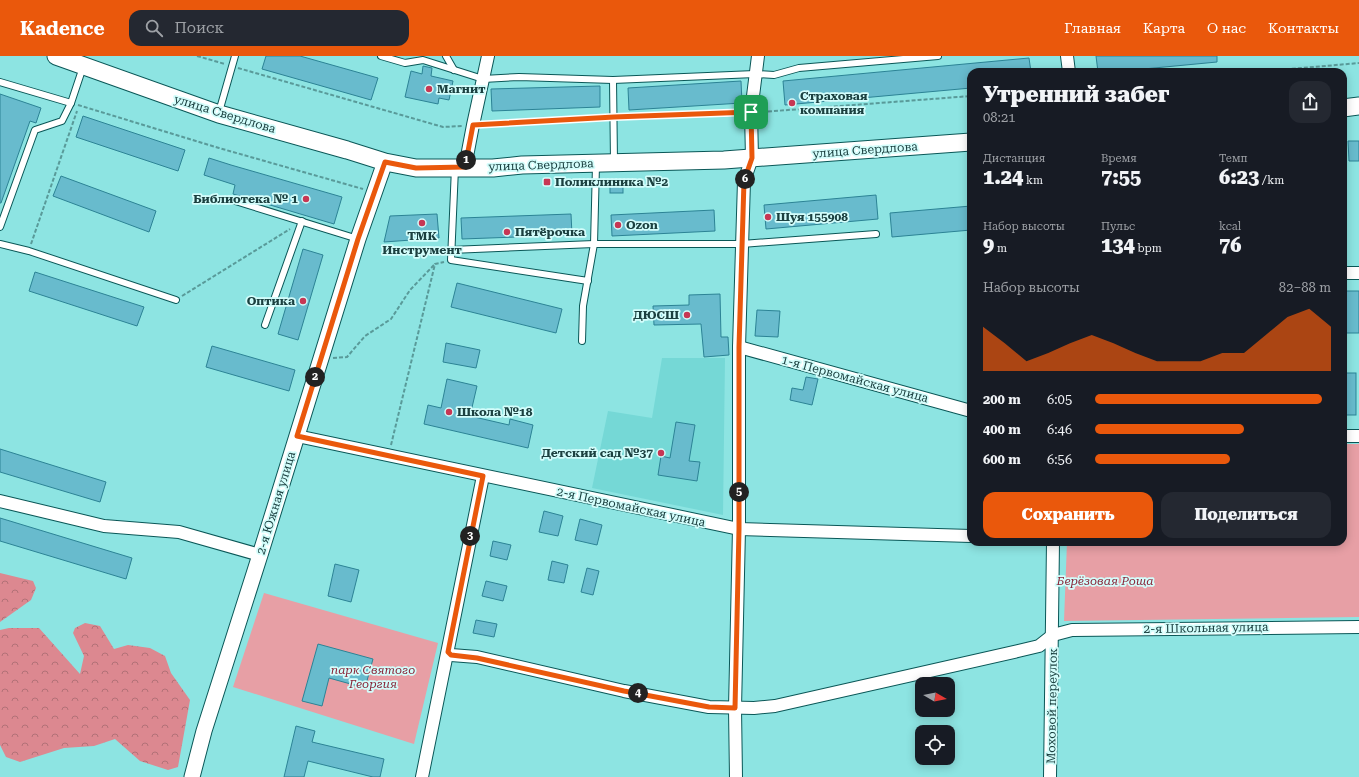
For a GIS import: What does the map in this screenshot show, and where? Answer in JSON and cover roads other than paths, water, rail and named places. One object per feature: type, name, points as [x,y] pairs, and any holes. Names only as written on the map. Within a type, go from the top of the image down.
[{"type":"main road","name":"улица Свердлова","points":[[56,56],[218,114],[385,162],[416,168],[493,168],[596,163],[724,160],[967,142]]},
{"type":"main road","points":[[1347,108],[1359,106]]},
{"type":"street","points":[[460,168],[473,125],[488,56]]},
{"type":"street","points":[[736,777],[735,708],[739,529],[739,347],[742,244],[744,181],[752,158],[751,112],[758,56]]},
{"type":"street","points":[[1067,56],[1068,68]]},
{"type":"street","name":"2-я Южная улица","points":[[192,777],[204,731],[320,359],[358,239],[385,162]]},
{"type":"street","points":[[1347,273],[1359,273]]},
{"type":"street","name":"1-я Первомайская улица","points":[[739,347],[967,410]]},
{"type":"street","name":"2-я Первомайская улица","points":[[297,436],[739,529],[967,536]]},
{"type":"street","points":[[1347,436],[1359,436]]},
{"type":"street","points":[[422,777],[483,476]]},
{"type":"street","points":[[0,501],[104,526],[179,532],[260,555]]},
{"type":"street","name":"Моховой переулок","points":[[1050,777],[1054,546]]},
{"type":"street","name":"2-я Школьная улица","points":[[1053,635],[1072,630],[1359,627]]},
{"type":"street","points":[[448,652],[451,655],[494,661],[632,692],[709,707],[754,708],[775,706],[1039,646],[1053,635]]},
{"type":"lane","points":[[218,114],[235,56]]},
{"type":"lane","points":[[380,56],[405,63],[423,60],[483,79],[519,76],[614,80],[755,74],[774,75],[799,68],[938,56]]},
{"type":"lane","points":[[446,56],[454,70]]},
{"type":"lane","points":[[0,227],[35,130],[62,121],[71,103],[83,66]]},
{"type":"lane","points":[[614,80],[614,163]]},
{"type":"lane","points":[[0,82],[71,103]]},
{"type":"lane","points":[[582,341],[583,306],[594,244],[596,163]]},
{"type":"lane","points":[[460,168],[451,260],[588,281]]},
{"type":"lane","points":[[232,200],[358,239]]},
{"type":"lane","points":[[265,325],[302,221]]},
{"type":"lane","points":[[452,250],[594,244],[742,244],[876,234]]},
{"type":"lane","points":[[0,244],[29,251],[176,300]]},
{"type":"place","name":"Магнит","points":[[429,89]]},
{"type":"place","name":"Страховая компания","points":[[792,103]]},
{"type":"place","name":"Поликлиника №2","points":[[547,182]]},
{"type":"place","name":"Библиотека № 1","points":[[306,199]]},
{"type":"place","name":"Шуя 155908","points":[[768,217]]},
{"type":"place","name":"ТМК Инструмент","points":[[422,223]]},
{"type":"place","name":"Ozon","points":[[618,225]]},
{"type":"place","name":"Пятёрочка","points":[[507,232]]},
{"type":"place","name":"Оптика","points":[[303,301]]},
{"type":"place","name":"ДЮСШ","points":[[687,315]]},
{"type":"place","name":"Школа №18","points":[[449,412]]},
{"type":"place","name":"Детский сад №37","points":[[661,453]]},
{"type":"park label","name":"Берёзовая Роща","points":[[1105,581]]},
{"type":"park label","name":"парк Святого Георгия","points":[[373,677]]}]
